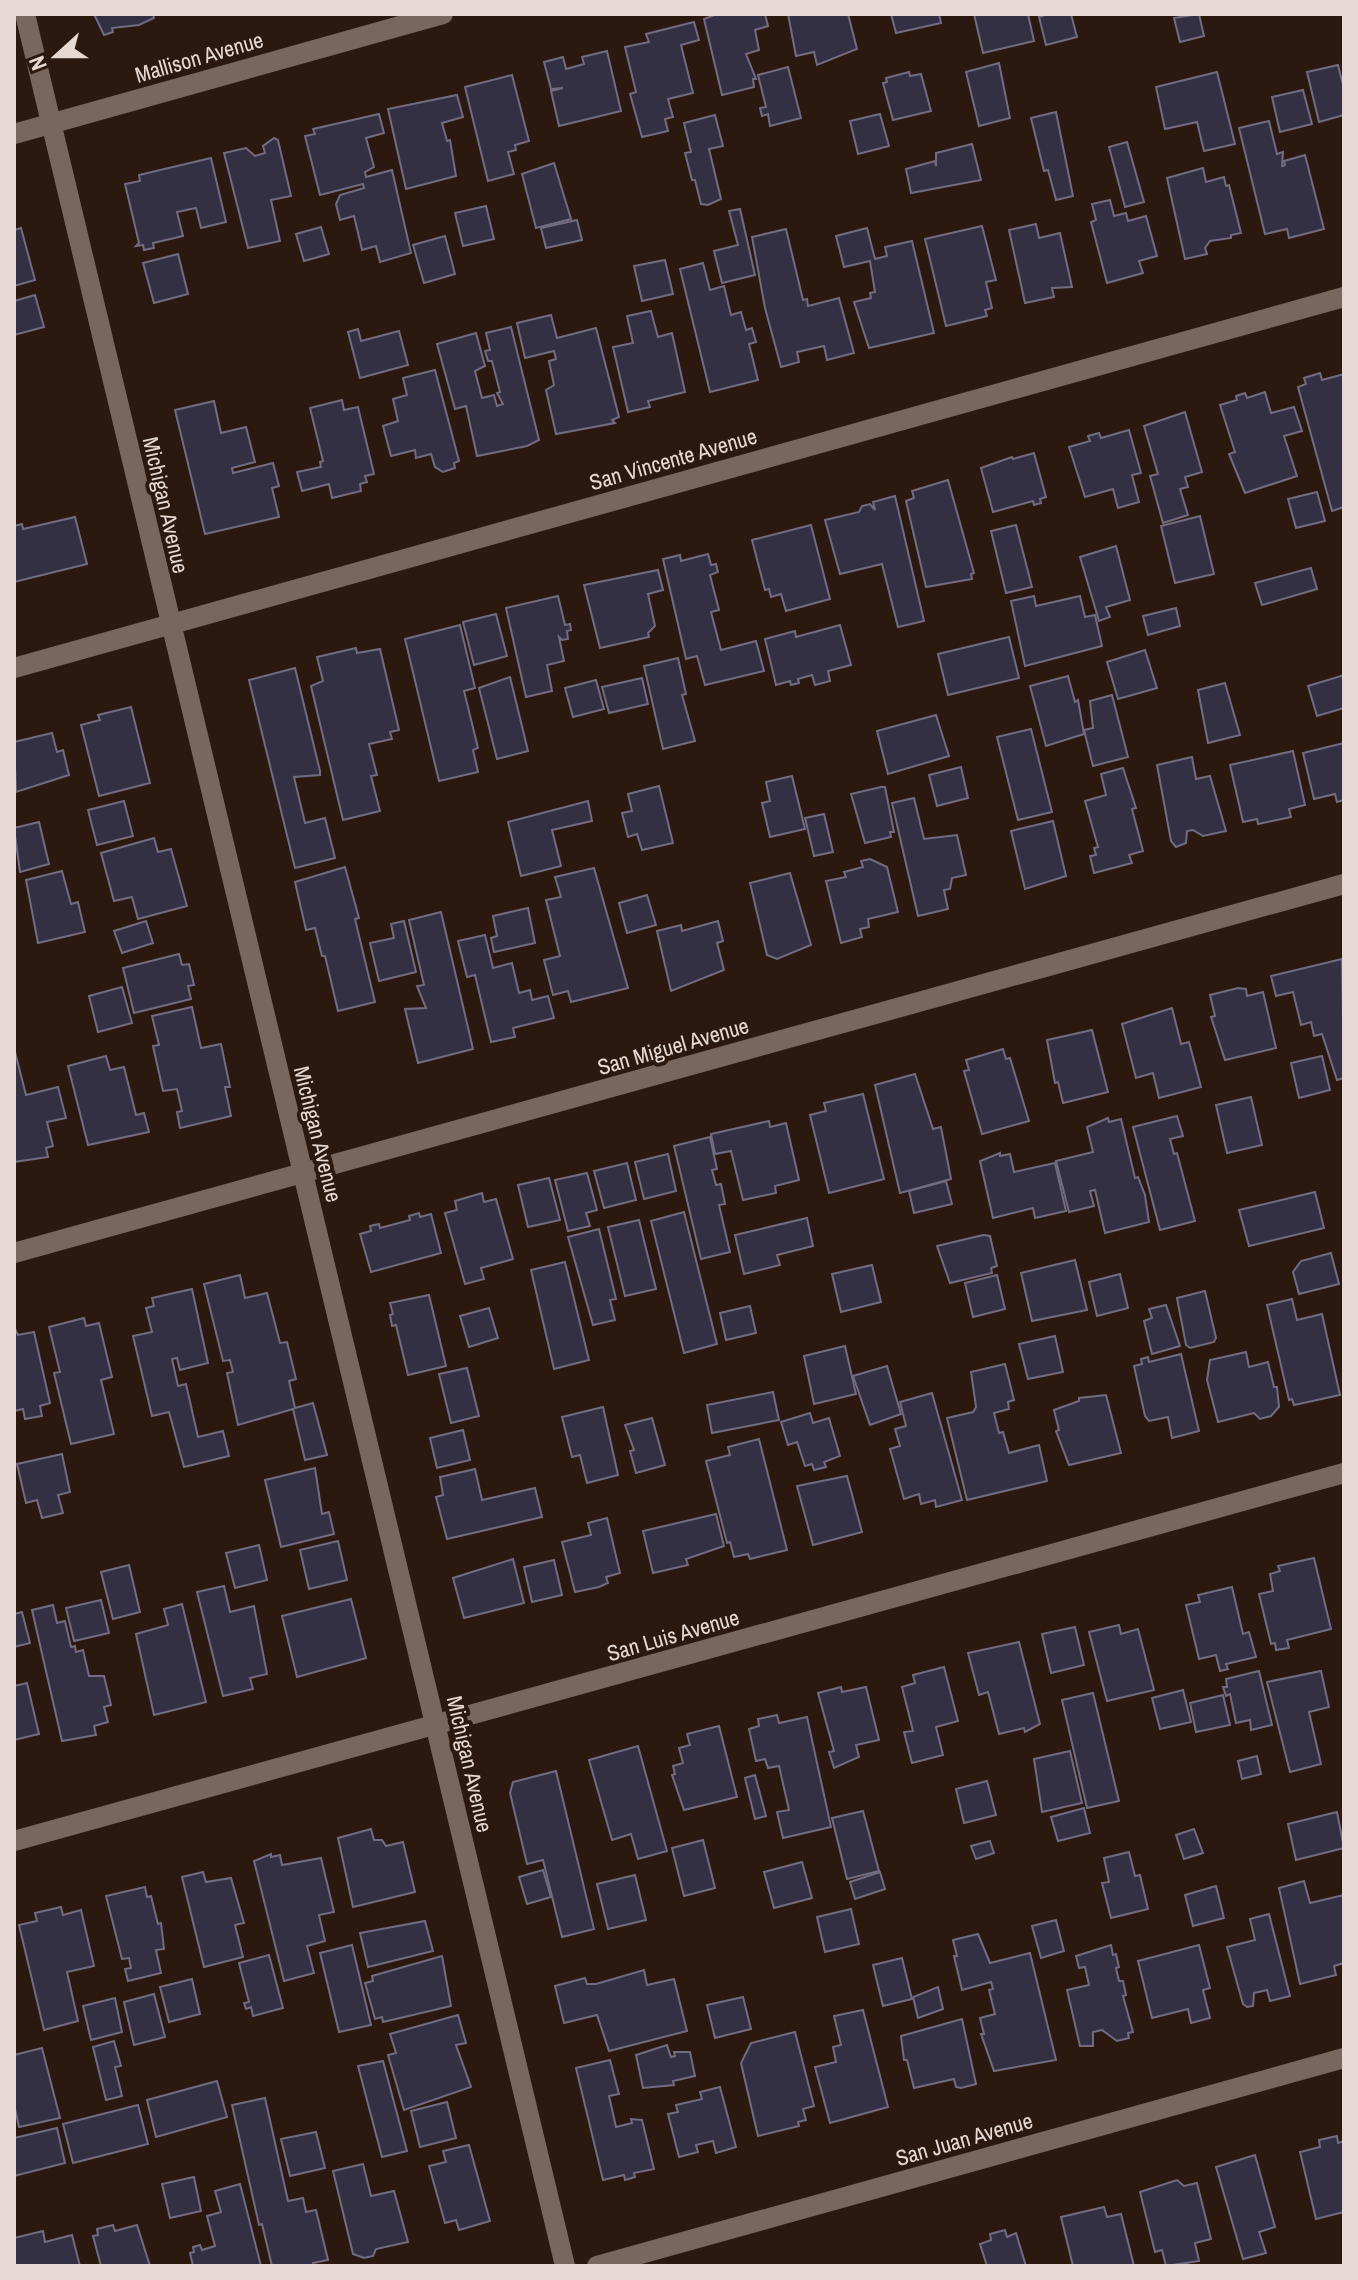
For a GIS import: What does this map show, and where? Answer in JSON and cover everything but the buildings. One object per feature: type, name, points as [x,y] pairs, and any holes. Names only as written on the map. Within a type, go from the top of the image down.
[{"type":"street","name":"Michigan Avenue","points":[[25,14],[565,2266]]},
{"type":"street","name":"Mallison Avenue","points":[[14,134],[443,14]]},
{"type":"street","name":"San Vincente Avenue","points":[[14,668],[1344,297]]},
{"type":"street","name":"San Miguel Avenue","points":[[14,1253],[1344,884]]},
{"type":"street","name":"San Luis Avenue","points":[[14,1841],[1344,1473]]},
{"type":"street","name":"San Juan Avenue","points":[[597,2266],[1344,2058]]}]
